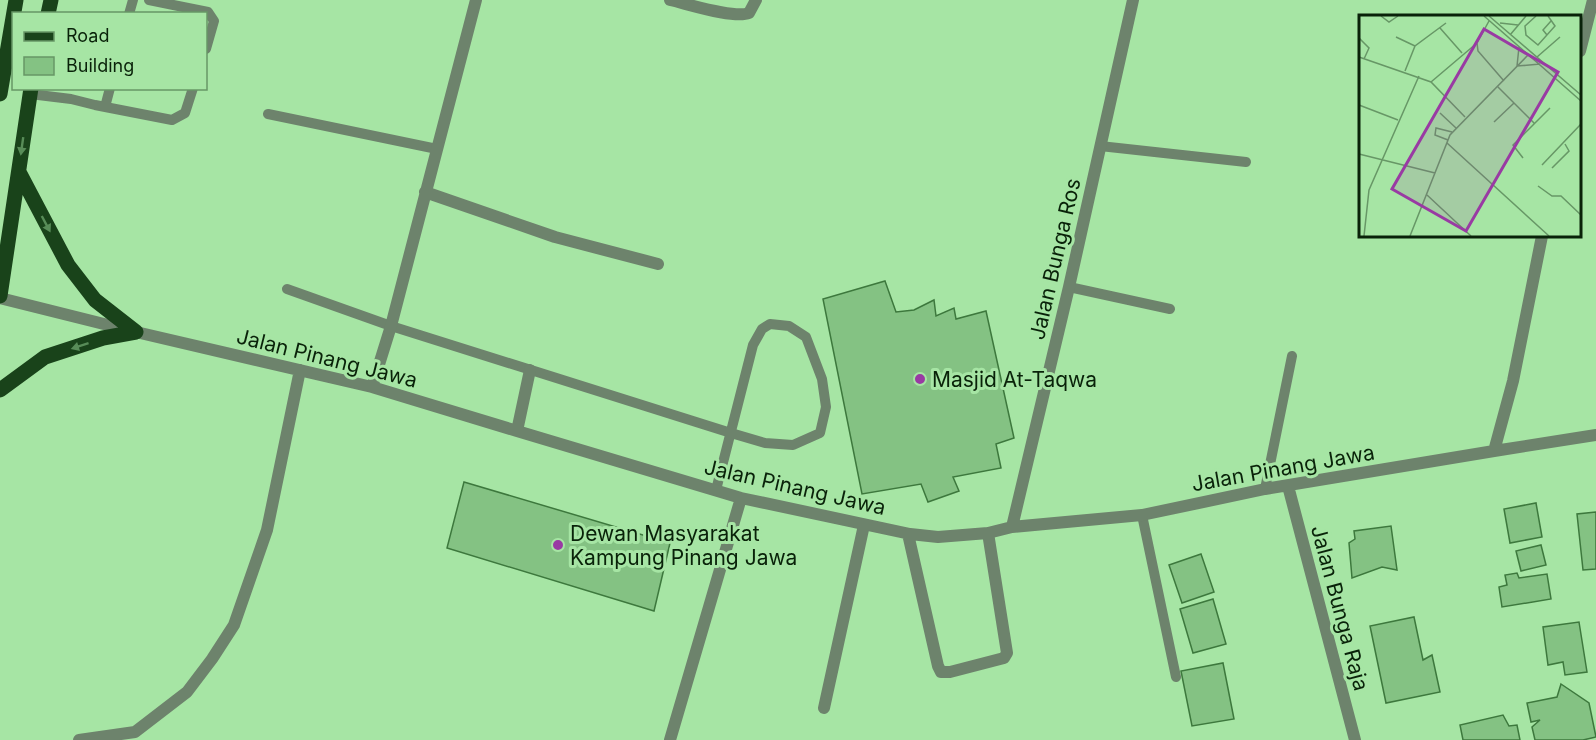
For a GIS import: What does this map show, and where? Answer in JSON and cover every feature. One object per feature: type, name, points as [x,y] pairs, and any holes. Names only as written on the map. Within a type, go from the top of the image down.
[{"type":"main road","points":[[0,94],[4,35],[16,0]]},
{"type":"main road","points":[[0,297],[30,91]]},
{"type":"main road","points":[[19,172],[68,265],[95,300],[136,332]]},
{"type":"main road","points":[[0,390],[45,357],[103,338],[136,332]]},
{"type":"street","points":[[372,387],[391,326],[476,0]]},
{"type":"street","points":[[670,0],[727,14],[743,15],[749,13],[756,0]]},
{"type":"street","name":"Jalan Bunga Ros","points":[[1012,526],[1069,288],[1133,0]]},
{"type":"street","points":[[1581,47],[1593,0]]},
{"type":"street","points":[[425,192],[555,237],[658,264]]},
{"type":"street","points":[[1494,451],[1513,381],[1542,237]]},
{"type":"street","name":"Jalan Pinang Jawa","points":[[0,297],[136,332],[372,387],[741,498],[908,534],[938,537],[988,533],[1012,526],[1142,515],[1265,489],[1596,435]]},
{"type":"street","points":[[79,740],[135,732],[187,692],[234,625],[267,530],[300,370]]},
{"type":"street","points":[[517,432],[530,370]]},
{"type":"street","name":"Jalan Bunga Raja","points":[[1288,486],[1355,740]]},
{"type":"street","points":[[670,740],[741,498]]},
{"type":"street","points":[[824,708],[864,525]]},
{"type":"street","points":[[908,534],[938,666],[941,672],[950,672],[1004,658],[1007,653],[988,533]]},
{"type":"street","points":[[135,732],[146,740]]},
{"type":"lane","points":[[149,0],[208,12],[214,21],[207,46]]},
{"type":"lane","points":[[105,107],[109,90]]},
{"type":"lane","points":[[30,91],[172,120],[185,113],[192,90]]},
{"type":"lane","points":[[268,114],[437,149]]},
{"type":"lane","points":[[1100,146],[1246,162]]},
{"type":"lane","points":[[1069,288],[1170,309]]},
{"type":"lane","points":[[287,289],[391,326],[730,433],[765,443],[793,445],[820,433],[826,407],[822,380],[806,337],[789,326],[771,324],[762,329],[753,345],[730,433],[716,490]]},
{"type":"lane","points":[[1265,489],[1292,356]]},
{"type":"lane","points":[[1142,515],[1176,677]]},
{"type":"building","name":"Masjid At-Taqwa","points":[[885,281],[896,312],[914,310],[934,300],[936,316],[954,308],[956,319],[986,311],[1014,438],[996,444],[1001,468],[953,477],[959,491],[928,502],[921,484],[862,494],[823,299]]},
{"type":"building","name":"Dewan Masyarakat Kampung Pinang Jawa","points":[[464,482],[670,543],[654,611],[447,548]]},
{"type":"building","points":[[1536,503],[1542,537],[1510,543],[1504,509]]},
{"type":"building","points":[[1596,512],[1596,569],[1583,570],[1577,514]]},
{"type":"building","points":[[1391,526],[1397,570],[1382,567],[1352,578],[1349,543],[1355,539],[1354,531]]},
{"type":"building","points":[[1541,545],[1546,565],[1521,571],[1516,551]]},
{"type":"building","points":[[1201,554],[1214,592],[1182,603],[1169,565]]},
{"type":"building","points":[[1517,573],[1519,578],[1547,574],[1551,599],[1502,607],[1499,587],[1507,585],[1505,575]]},
{"type":"building","points":[[1213,599],[1226,644],[1193,653],[1180,609]]},
{"type":"building","points":[[1414,617],[1423,660],[1432,655],[1440,692],[1386,703],[1370,626]]},
{"type":"building","points":[[1579,622],[1587,672],[1565,675],[1563,662],[1548,665],[1543,627]]},
{"type":"building","points":[[1223,663],[1234,719],[1192,726],[1181,671]]},
{"type":"building","points":[[1561,684],[1589,703],[1596,737],[1583,740],[1535,740],[1532,727],[1540,720],[1531,722],[1527,703],[1557,697]]},
{"type":"building","points":[[1503,715],[1509,726],[1517,725],[1520,740],[1463,740],[1460,725]]},
{"type":"place","name":"Masjid At-Taqwa","points":[[920,379]]},
{"type":"place","name":"Dewan Masyarakat Kampung Pinang Jawa","points":[[558,545]]}]
